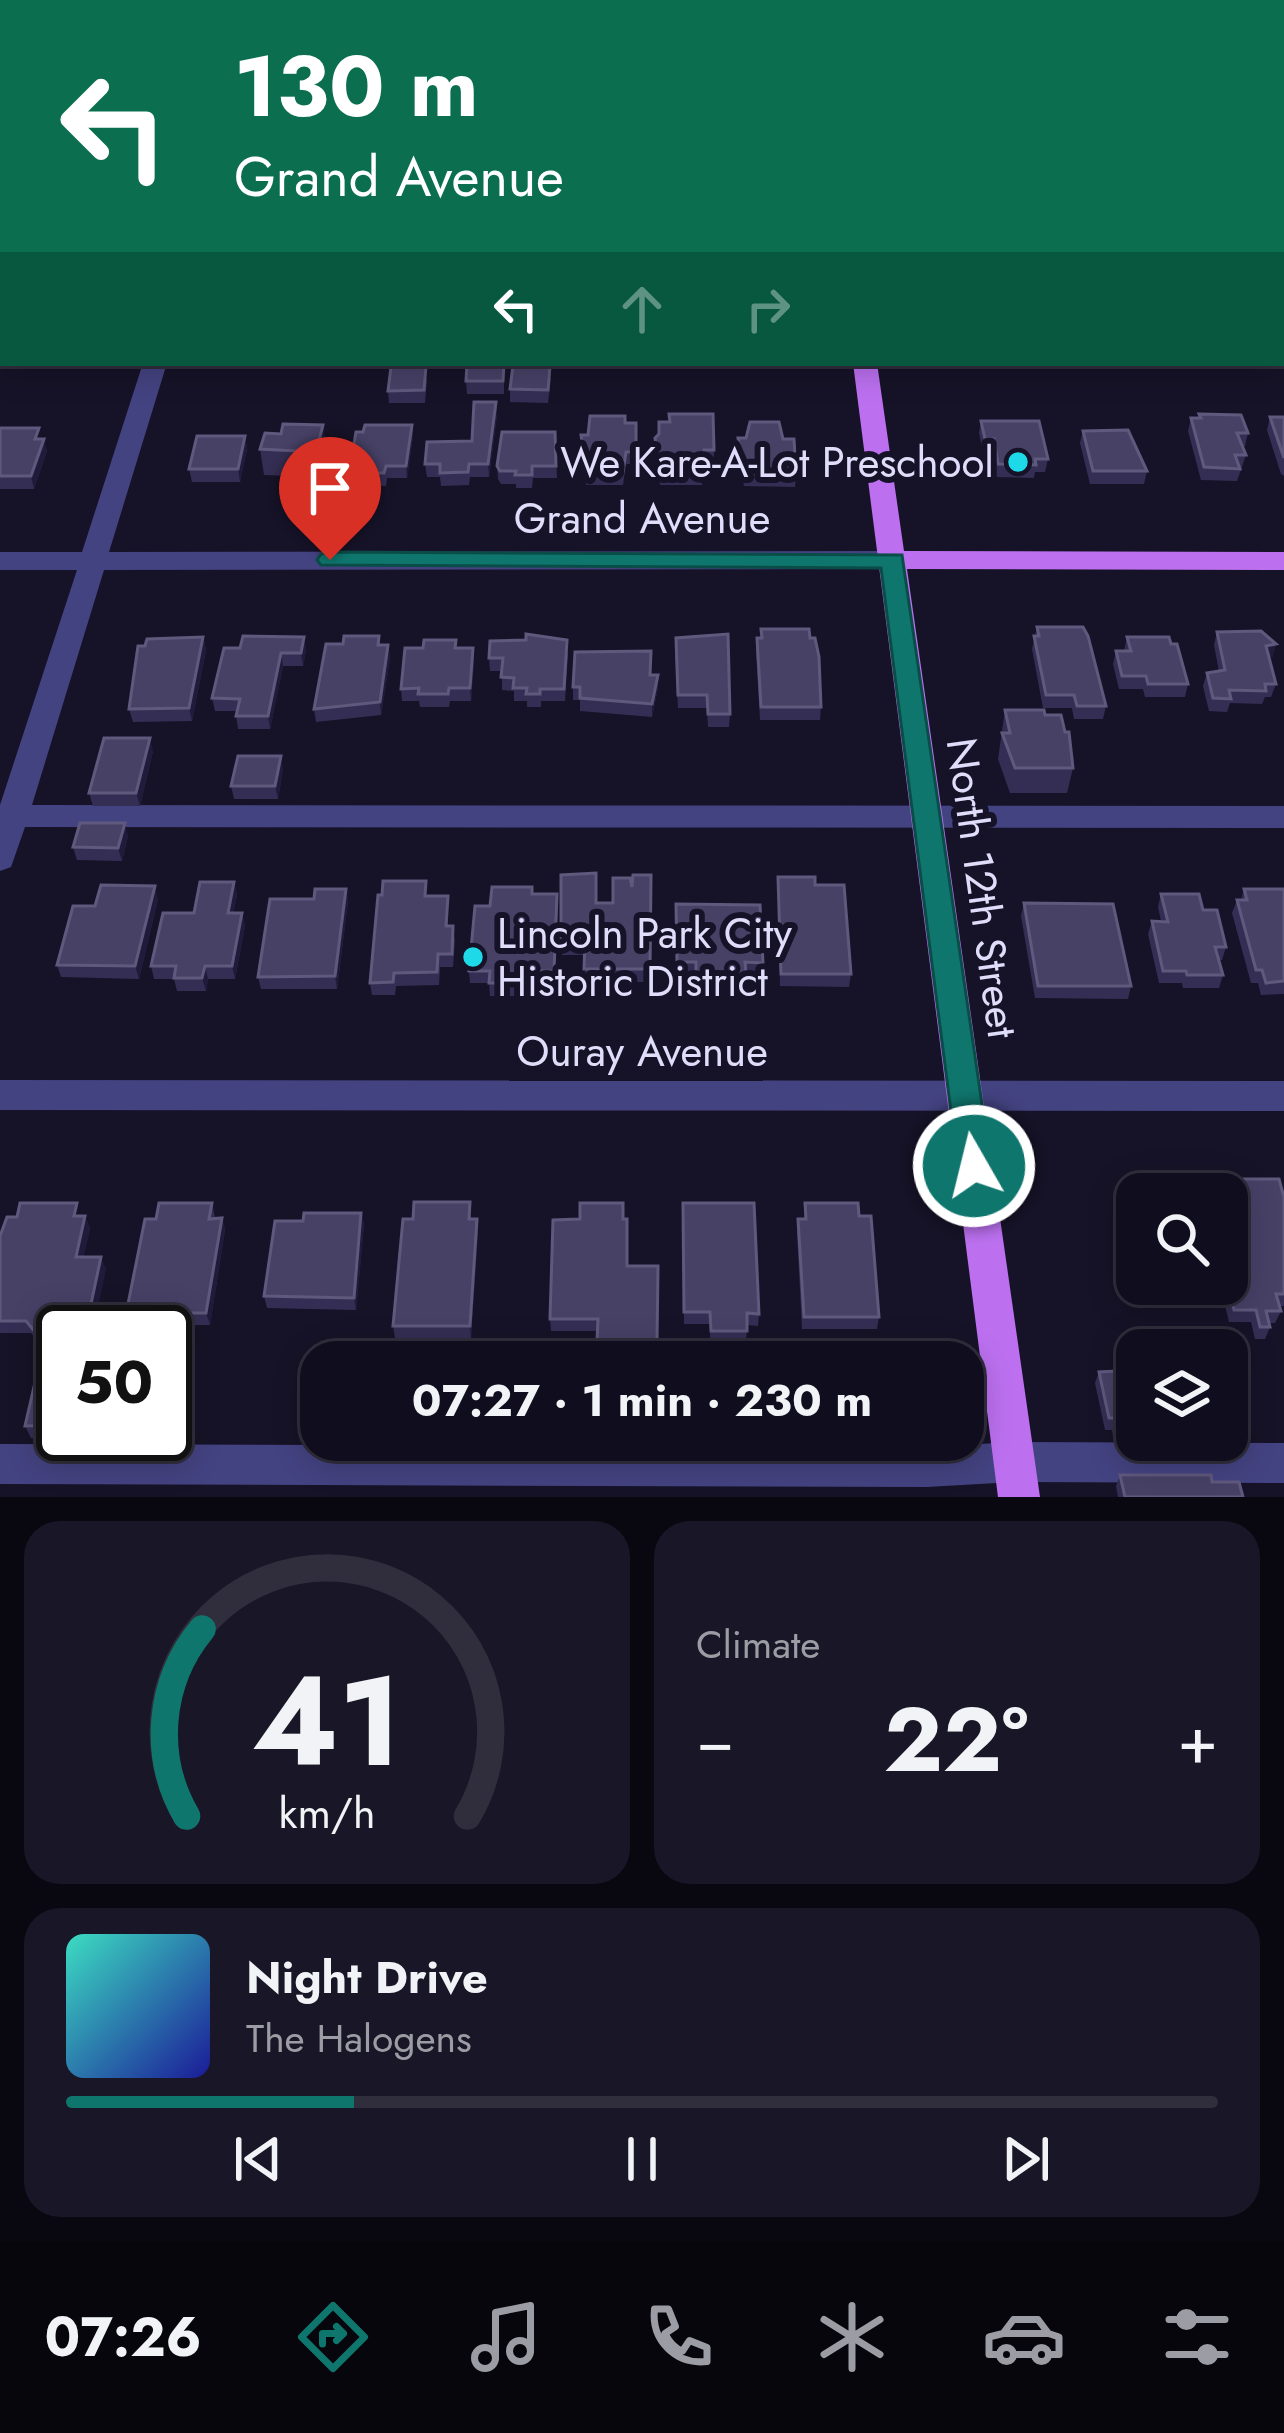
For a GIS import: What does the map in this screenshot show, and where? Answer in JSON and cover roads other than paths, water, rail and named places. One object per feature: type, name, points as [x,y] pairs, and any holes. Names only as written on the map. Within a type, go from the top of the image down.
[{"type":"main road","name":"North 12th Street","points":[[865,366],[1016,1479]]},
{"type":"main road","name":"Grand Avenue","points":[[893,560],[1284,561]]},
{"type":"street","points":[[0,860],[7,816],[154,366]]},
{"type":"street","name":"Grand Avenue","points":[[0,561],[893,560]]},
{"type":"street","points":[[7,816],[1284,818]]},
{"type":"street","name":"Ouray Avenue","points":[[0,1095],[1284,1096]]},
{"type":"street","points":[[0,1464],[927,1467],[1016,1479],[1284,1463]]},
{"type":"place","name":"We Kare-A-Lot Preschool","points":[[1018,462]]},
{"type":"place","name":"Lincoln Park City Historic District","points":[[473,957]]}]
